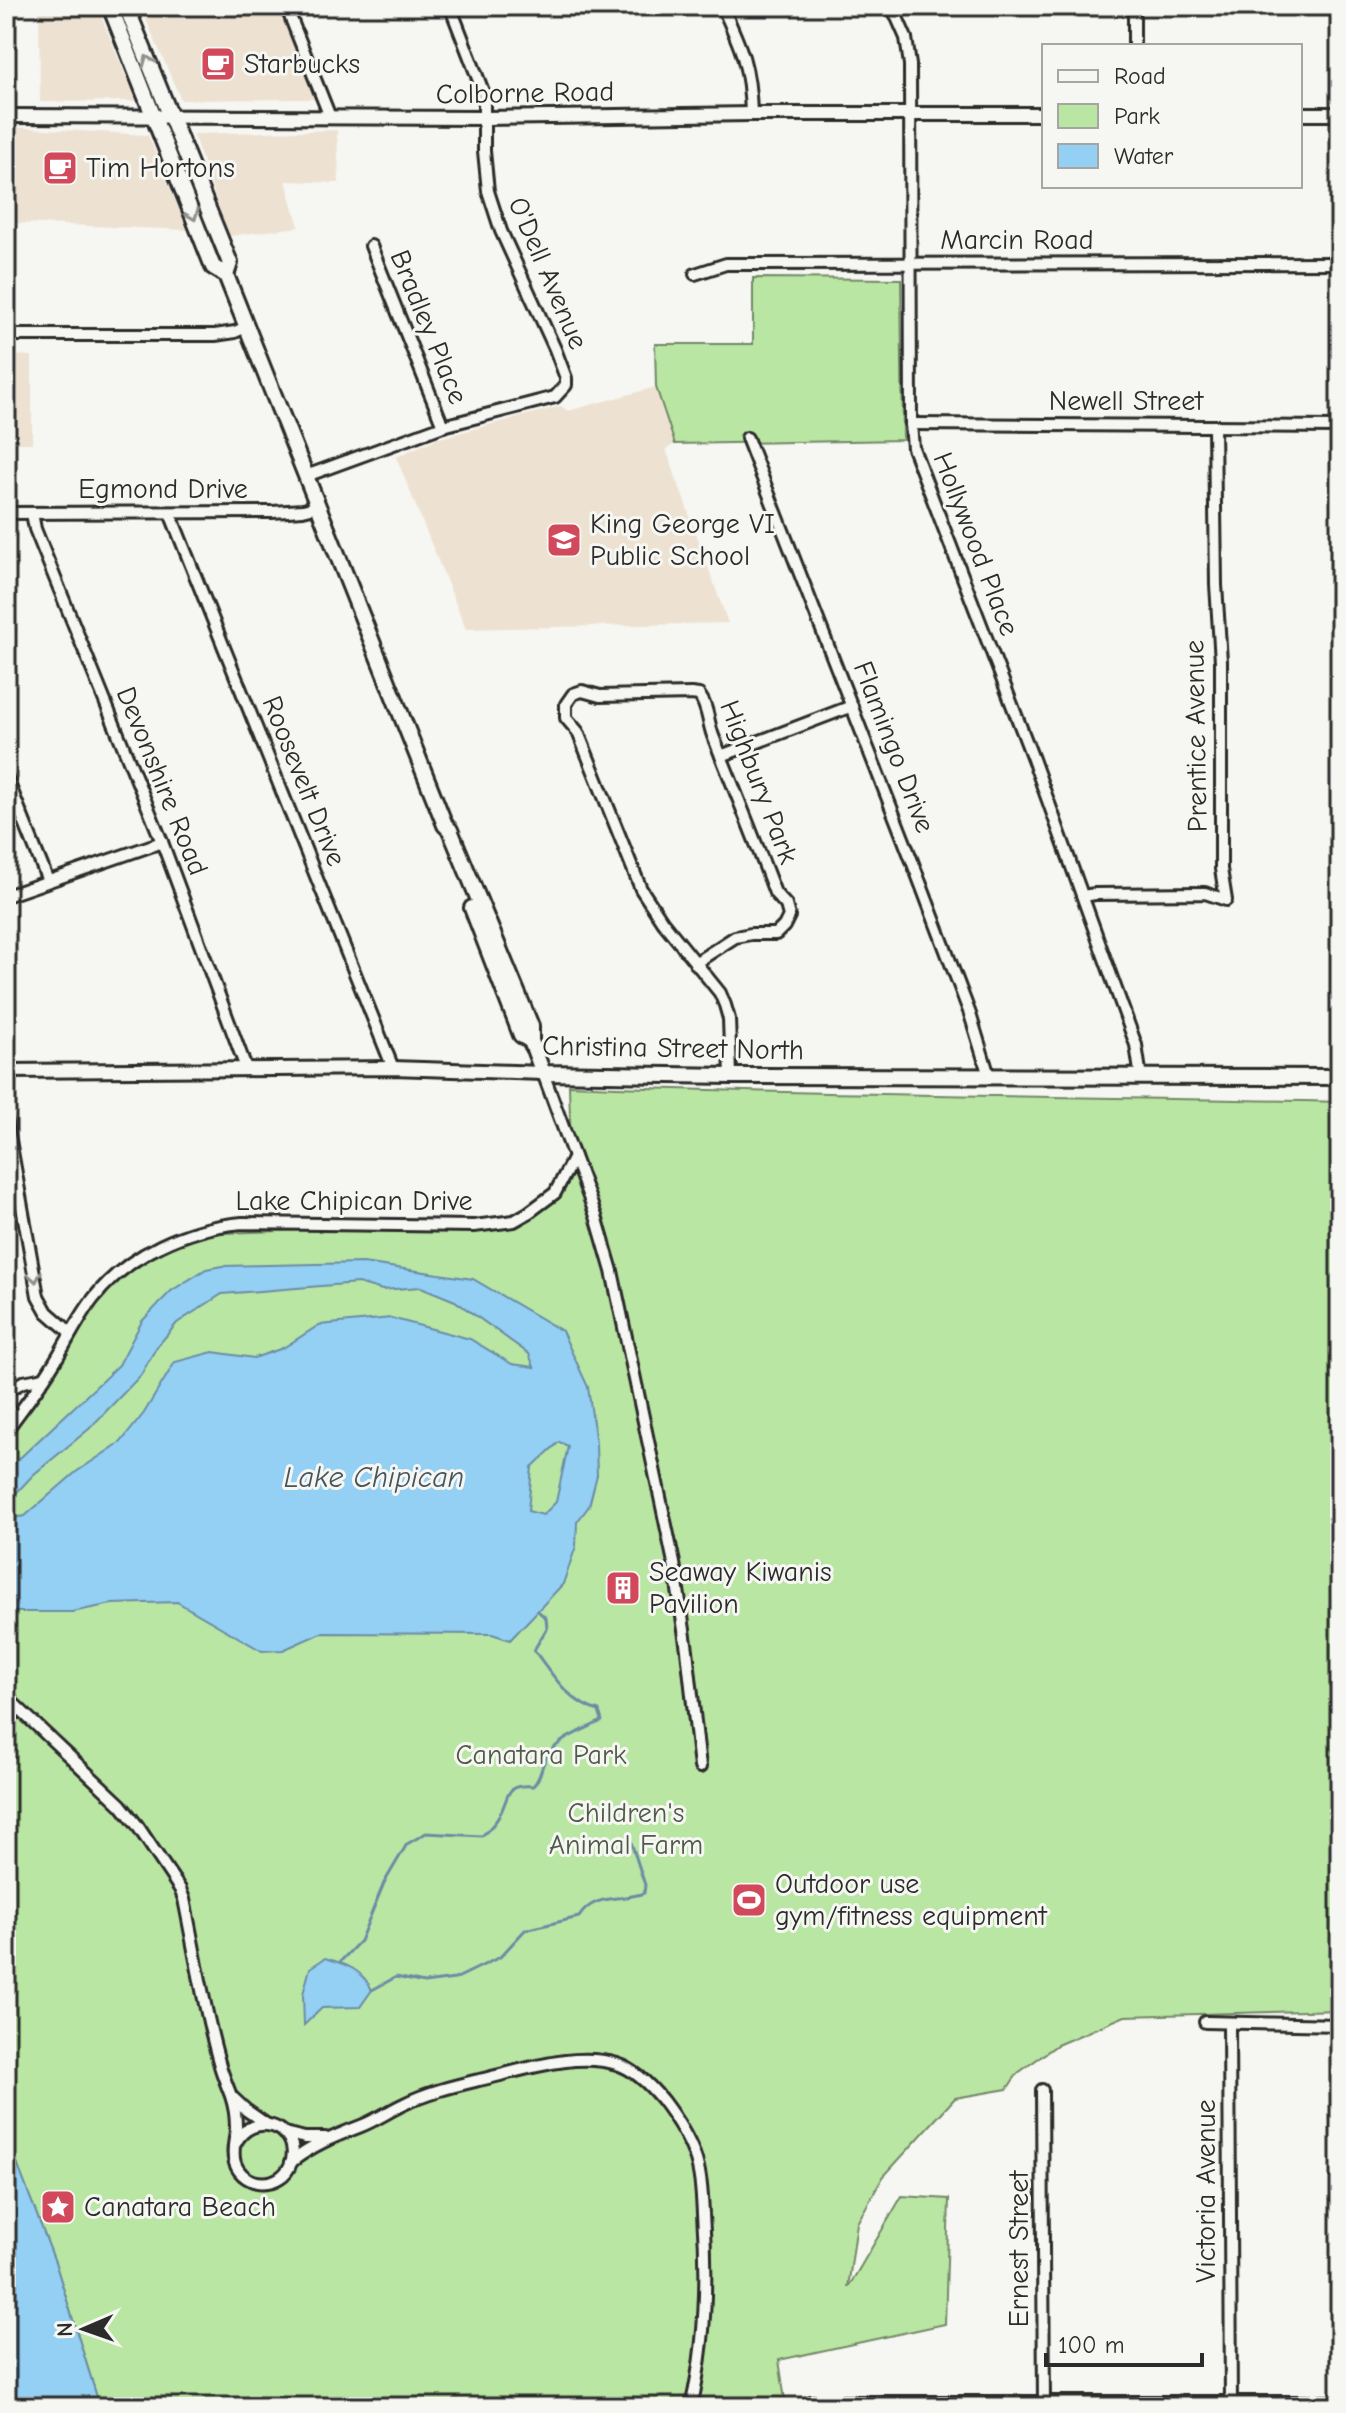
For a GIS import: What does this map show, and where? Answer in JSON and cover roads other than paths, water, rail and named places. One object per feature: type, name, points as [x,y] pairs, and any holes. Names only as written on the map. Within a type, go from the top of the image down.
[{"type":"main road","points":[[110,6],[213,267],[226,275],[445,825],[450,830],[531,1026],[531,1041],[543,1073]]},
{"type":"main road","points":[[126,6],[230,263],[226,275]]},
{"type":"main road","name":"Christina Street North","points":[[543,1073],[1340,1077]]},
{"type":"street","points":[[286,6],[330,117]]},
{"type":"street","name":"O'Dell Avenue","points":[[443,426],[555,397],[566,385],[555,349],[501,231],[488,191],[484,94],[450,6]]},
{"type":"street","points":[[722,6],[743,52],[750,83],[751,114]]},
{"type":"street","name":"Hollywood Place","points":[[892,6],[908,47],[911,424],[916,456],[1083,896],[1136,1045],[1141,1078]]},
{"type":"street","points":[[1134,6],[1134,44]]},
{"type":"street","name":"Colborne Road","points":[[6,116],[486,118],[1042,114]]},
{"type":"street","points":[[1302,114],[1340,114]]},
{"type":"street","name":"Bradley Place","points":[[371,246],[443,426]]},
{"type":"street","name":"Marcin Road","points":[[695,274],[726,264],[1340,263]]},
{"type":"street","points":[[6,335],[215,335],[246,327]]},
{"type":"street","name":"Newell Street","points":[[911,424],[1340,427]]},
{"type":"street","points":[[306,476],[443,426]]},
{"type":"street","name":"Prentice Avenue","points":[[1083,896],[1205,893],[1226,900],[1221,869],[1221,661],[1216,585],[1214,426]]},
{"type":"street","name":"Flamingo Drive","points":[[747,438],[957,980],[989,1076]]},
{"type":"street","name":"Egmond Drive","points":[[6,513],[272,512],[319,506]]},
{"type":"street","name":"Devonshire Road","points":[[32,513],[35,529],[162,842],[246,1068]]},
{"type":"street","name":"Roosevelt Drive","points":[[170,513],[393,1068]]},
{"type":"street","name":"Highbury Park","points":[[695,963],[735,937],[776,934],[789,916],[786,905],[775,893],[708,722],[704,703],[699,695],[600,696],[582,691],[573,694],[566,704],[566,718],[578,732],[641,889],[662,921],[695,963],[720,993],[725,1005],[729,1019],[731,1076]]},
{"type":"street","points":[[721,756],[852,706]]},
{"type":"street","points":[[6,776],[48,881]]},
{"type":"street","points":[[6,896],[162,842]]},
{"type":"street","name":"Christina Street North","points":[[6,1071],[393,1068],[543,1073]]},
{"type":"street","points":[[543,1073],[610,1262],[669,1535],[687,1650],[696,1753],[700,1767]]},
{"type":"street","points":[[6,1118],[38,1296],[47,1312],[71,1333]]},
{"type":"street","name":"Lake Chipican Drive","points":[[6,1431],[95,1297],[119,1272],[173,1239],[220,1225],[242,1223],[474,1226],[514,1221],[555,1193],[574,1157]]},
{"type":"street","points":[[6,1391],[23,1382],[44,1378]]},
{"type":"street","points":[[6,1692],[14,1704],[121,1805],[180,1889],[215,2047],[231,2095],[236,2125],[233,2155],[236,2167],[254,2182],[276,2180],[285,2173],[291,2162],[291,2146],[284,2133]]},
{"type":"street","points":[[1205,2022],[1340,2025]]},
{"type":"street","name":"Victoria Avenue","points":[[1229,2023],[1231,2405]]},
{"type":"street","points":[[291,2162],[330,2137],[434,2092],[552,2064],[590,2060],[619,2064],[640,2077],[669,2108],[695,2157],[705,2240],[706,2310],[700,2366],[691,2407]]},
{"type":"street","name":"Ernest Street","points":[[1042,2090],[1044,2404]]},
{"type":"street","points":[[231,2095],[246,2110],[284,2133],[305,2138],[330,2137]]},
{"type":"street","points":[[235,2144],[246,2129],[268,2124]]},
{"type":"street","points":[[811,2402],[1231,2405],[1340,2402]]},
{"type":"water","name":"Lake Chipican","points":[[363,1263],[473,1279],[562,1331],[588,1387],[597,1475],[589,1506],[577,1522],[576,1546],[563,1584],[510,1640],[492,1634],[321,1633],[283,1650],[262,1651],[177,1602],[112,1604],[72,1612],[15,1612],[6,1607],[6,1471],[119,1365],[142,1321],[171,1291],[206,1269]],"holes":[[[358,1283],[382,1290],[421,1287],[455,1301],[529,1354],[534,1367],[512,1364],[470,1339],[391,1318],[319,1325],[283,1348],[254,1358],[213,1352],[175,1362],[144,1413],[121,1442],[76,1472],[25,1516],[13,1518],[7,1503],[33,1475],[89,1429],[141,1375],[156,1348],[177,1323],[222,1294]],[[559,1442],[568,1446],[556,1502],[543,1515],[528,1511],[532,1467]]]},
{"type":"water","points":[[325,1958],[353,1969],[364,1977],[372,1990],[360,2007],[322,2008],[304,2025],[303,1994],[310,1968]]},
{"type":"water","points":[[6,2135],[55,2262],[100,2407],[6,2407]]},
{"type":"waterway","points":[[340,1962],[360,1941],[384,1883],[407,1844],[426,1833],[482,1836],[497,1819],[512,1789],[536,1783],[552,1750],[572,1735],[602,1721],[599,1711],[579,1702],[562,1687],[534,1650],[547,1628],[546,1618],[539,1612]]},
{"type":"waterway","points":[[372,1990],[396,1977],[424,1983],[455,1979],[500,1957],[525,1930],[579,1917],[585,1909],[600,1901],[644,1893],[645,1885],[629,1836]]},
{"type":"place","name":"Starbucks","points":[[218,64]]},
{"type":"place","name":"Tim Hortons","points":[[60,168]]},
{"type":"place","name":"King George VI Public School","points":[[564,540]]},
{"type":"place","name":"Seaway Kiwanis Pavilion","points":[[623,1588]]},
{"type":"place","name":"Outdoor use gym/fitness equipment","points":[[749,1900]]},
{"type":"place","name":"Canatara Beach","points":[[58,2207]]},
{"type":"park label","name":"Canatara Park","points":[[541,1755]]},
{"type":"park label","name":"Children's Animal Farm","points":[[626,1829]]}]
